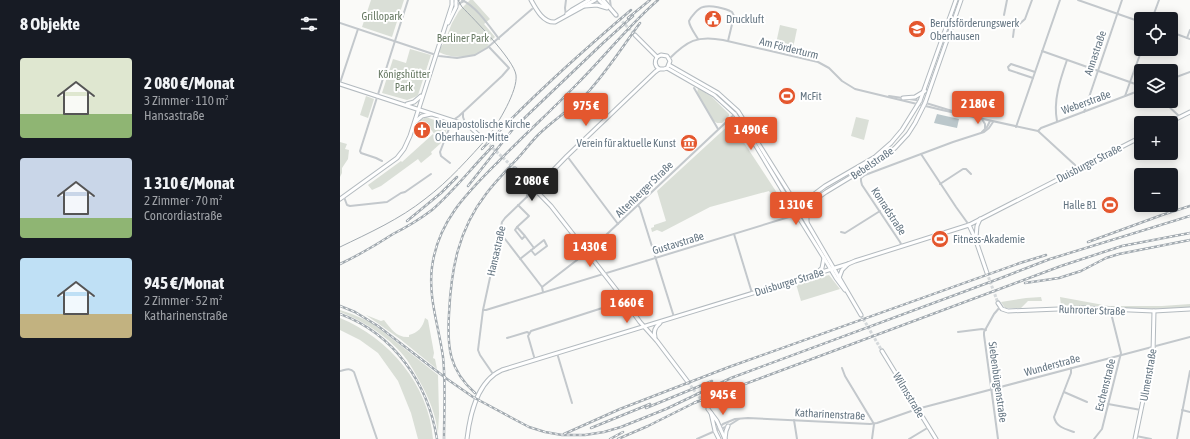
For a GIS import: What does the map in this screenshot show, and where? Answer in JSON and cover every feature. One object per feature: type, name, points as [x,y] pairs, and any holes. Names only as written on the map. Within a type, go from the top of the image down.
[{"type":"main road","points":[[340,200],[397,158],[405,147],[452,5],[452,0]]},
{"type":"main road","points":[[531,0],[544,19],[548,22],[553,22],[566,16],[595,0]]},
{"type":"main road","points":[[566,16],[572,10],[589,0]]},
{"type":"main road","points":[[599,0],[612,11]]},
{"type":"main road","points":[[603,0],[616,15]]},
{"type":"main road","name":"Bebelstraße","points":[[794,209],[825,186],[870,161],[891,143],[907,125],[924,91],[956,0]]},
{"type":"main road","name":"Bebelstraße","points":[[798,212],[826,192],[873,164],[895,148],[910,130],[924,104],[961,0]]},
{"type":"main road","points":[[443,31],[460,1]]},
{"type":"main road","points":[[584,7],[597,5],[607,8]]},
{"type":"main road","points":[[947,28],[951,30]]},
{"type":"main road","points":[[635,35],[657,57]]},
{"type":"main road","points":[[657,57],[664,55],[669,59],[668,66]]},
{"type":"main road","points":[[657,57],[655,63],[659,69],[663,69],[668,66]]},
{"type":"main road","points":[[668,66],[714,95],[736,112],[797,206],[798,212],[824,258],[839,278],[861,315]]},
{"type":"main road","name":"Hansastraße","points":[[535,189],[567,156],[659,69]]},
{"type":"main road","points":[[340,84],[466,125],[483,139]]},
{"type":"main road","points":[[903,98],[915,97],[924,91]]},
{"type":"main road","points":[[405,104],[414,102],[422,95]]},
{"type":"main road","points":[[736,112],[794,209],[807,222],[839,284],[847,292]]},
{"type":"main road","points":[[1180,117],[1190,112]]},
{"type":"main road","points":[[414,123],[422,116],[433,114]]},
{"type":"main road","name":"Duisburger Straße","points":[[493,374],[506,368],[752,294],[969,225],[1134,141]]},
{"type":"main road","points":[[515,169],[551,206],[688,382]]},
{"type":"main road","points":[[842,182],[844,175]]},
{"type":"main road","points":[[807,222],[807,211],[810,203]]},
{"type":"main road","points":[[976,238],[976,229],[980,219]]},
{"type":"main road","points":[[969,225],[976,238],[987,273]]},
{"type":"main road","points":[[817,273],[822,268],[824,258]]},
{"type":"main road","points":[[839,278],[842,270],[848,264]]},
{"type":"main road","points":[[998,303],[1000,308]]},
{"type":"main road","name":"Ruhrorter Straße","points":[[1000,308],[1008,311],[1078,308],[1154,311],[1190,309]]},
{"type":"main road","name":"Ulmenstraße","points":[[1136,438],[1153,346],[1154,311]]},
{"type":"main road","points":[[656,341],[654,330],[662,321]]},
{"type":"main road","name":"Wilmsstraße","points":[[882,351],[936,439]]},
{"type":"main road","points":[[467,439],[474,405],[484,385],[493,374]]},
{"type":"main road","points":[[719,439],[709,410],[715,417],[725,439]]},
{"type":"main road","points":[[725,439],[728,426]]},
{"type":"street","points":[[382,161],[360,152],[408,0]]},
{"type":"street","points":[[566,0],[566,16]]},
{"type":"street","points":[[610,0],[612,11]]},
{"type":"street","points":[[1004,15],[1007,0]]},
{"type":"street","points":[[1012,37],[1014,29],[1025,19],[1032,0]]},
{"type":"street","points":[[1016,127],[1060,0]]},
{"type":"street","points":[[1078,0],[1134,20]]},
{"type":"street","name":"Annastraße","points":[[1084,112],[1122,0]]},
{"type":"street","points":[[1155,12],[1159,0]]},
{"type":"street","points":[[452,5],[460,1]]},
{"type":"street","points":[[456,7],[460,1]]},
{"type":"street","points":[[460,1],[475,10],[499,39]]},
{"type":"street","points":[[669,59],[687,44],[698,39],[689,24],[689,21],[700,9],[708,7],[724,9],[732,12],[734,16],[728,41]]},
{"type":"street","points":[[340,23],[450,58],[463,58],[476,55],[489,47],[532,9]]},
{"type":"street","points":[[340,84],[358,29]]},
{"type":"street","points":[[1178,34],[1189,38],[1190,30]]},
{"type":"street","name":"Am Förderturm","points":[[698,39],[708,38],[728,41],[818,62],[830,68],[842,81],[851,87],[993,122],[1038,131]]},
{"type":"street","points":[[450,163],[441,156],[440,152],[452,120],[465,111],[509,68],[489,47]]},
{"type":"street","points":[[1042,51],[1134,83]]},
{"type":"street","points":[[1125,96],[1139,56]]},
{"type":"street","points":[[1057,122],[1055,111],[1056,103],[1059,86],[1067,60]]},
{"type":"street","points":[[1033,78],[1010,70],[1008,67],[1011,64],[1035,72]]},
{"type":"street","points":[[1178,76],[1190,72]]},
{"type":"street","points":[[694,88],[696,94],[718,129]]},
{"type":"street","name":"Weberstraße","points":[[1038,131],[1040,128],[1134,93]]},
{"type":"street","name":"Am Förderturm","points":[[886,96],[903,98],[919,103]]},
{"type":"street","points":[[1170,108],[1180,117]]},
{"type":"street","points":[[465,111],[462,116],[466,125]]},
{"type":"street","name":"Altenberger Straße","points":[[542,288],[587,253],[736,112]]},
{"type":"street","points":[[981,119],[985,124],[985,129]]},
{"type":"street","points":[[981,133],[990,121]]},
{"type":"street","points":[[969,225],[921,154],[988,130],[993,122]]},
{"type":"street","points":[[1038,131],[1078,169]]},
{"type":"street","name":"Konradstraße","points":[[902,246],[862,184],[861,179],[864,176],[921,154]]},
{"type":"street","points":[[567,156],[618,224]]},
{"type":"street","points":[[940,184],[963,169],[966,169],[971,174]]},
{"type":"street","points":[[344,197],[347,204],[350,206],[387,202],[405,192],[431,174]]},
{"type":"street","points":[[524,179],[527,188],[526,198]]},
{"type":"street","name":"Hansastraße","points":[[493,374],[478,350],[483,310],[501,226],[504,220],[535,189]]},
{"type":"street","points":[[518,205],[528,216],[517,227],[534,248]]},
{"type":"street","points":[[638,206],[640,208],[674,318]]},
{"type":"street","name":"Gustavstraße","points":[[785,218],[794,209]]},
{"type":"street","points":[[841,232],[845,233],[880,211]]},
{"type":"street","name":"Gustavstraße","points":[[483,310],[734,234],[785,218],[798,212]]},
{"type":"street","points":[[734,234],[752,294]]},
{"type":"street","points":[[500,235],[505,239],[542,288],[543,292]]},
{"type":"street","points":[[520,259],[531,250],[544,240],[548,246],[535,255],[531,250]]},
{"type":"street","points":[[507,338],[527,332],[529,333],[624,301]]},
{"type":"street","name":"Siebenbürgenstraße","points":[[998,439],[984,335],[994,314],[1000,308]]},
{"type":"street","name":"Eschenstraße","points":[[1094,439],[1102,429],[1121,355],[1111,309]]},
{"type":"street","points":[[958,332],[982,329],[986,330]]},
{"type":"street","points":[[529,333],[535,360]]},
{"type":"street","name":"Wunderstraße","points":[[917,409],[1190,337]]},
{"type":"street","points":[[557,353],[572,403]]},
{"type":"street","points":[[842,368],[845,376],[874,424],[872,439]]},
{"type":"street","points":[[1071,368],[1071,373],[1054,417],[1057,426],[1074,432]]},
{"type":"street","points":[[340,371],[349,369],[354,372],[377,439]]},
{"type":"street","points":[[1177,439],[1190,371]]},
{"type":"street","points":[[1064,392],[1087,402]]},
{"type":"street","points":[[1108,404],[1141,410]]},
{"type":"street","name":"Katharinenstraße","points":[[697,439],[715,431],[723,424],[739,419],[758,418],[874,424],[917,409]]},
{"type":"street","points":[[1182,410],[1190,412]]},
{"type":"street","name":"Katharinenstraße","points":[[720,428],[728,426],[739,419]]},
{"type":"street","points":[[794,420],[797,439]]},
{"type":"street","points":[[909,439],[929,427]]},
{"type":"street","points":[[1136,438],[1151,439]]},
{"type":"green space","name":"Grillopark","points":[[371,0],[404,0],[392,37],[362,27]]},
{"type":"green space","name":"Berliner Park","points":[[470,0],[473,0],[490,19],[484,24],[495,37],[482,51],[470,56],[457,57],[439,52],[439,49],[444,43],[452,23],[459,11]]},
{"type":"green space","points":[[780,25],[797,29],[792,53],[775,48]]},
{"type":"green space","name":"Königshütter Park","points":[[410,49],[431,55],[418,95],[407,100],[382,93],[393,59],[406,63]]},
{"type":"green space","points":[[698,88],[712,97],[729,114],[729,116],[722,123],[717,123],[714,121],[697,93]]},
{"type":"green space","points":[[366,96],[374,99],[368,118],[360,115]]},
{"type":"green space","points":[[426,117],[441,121],[441,124],[449,124],[441,143],[431,152],[432,154],[421,163],[418,159],[381,186],[372,190],[368,185],[401,161],[402,162],[433,134],[438,139],[428,126],[419,121]]},
{"type":"green space","points":[[856,117],[869,120],[864,140],[851,136]]},
{"type":"green space","points":[[731,123],[785,205],[779,207],[769,191],[710,207],[662,232],[657,230],[652,232],[651,228],[654,227],[654,225],[666,221],[657,191]]},
{"type":"green space","points":[[340,142],[347,144],[345,149],[349,150],[348,159],[342,168],[340,177]]},
{"type":"green space","points":[[829,275],[840,289],[801,301],[796,284]]},
{"type":"green space","points":[[1041,297],[1042,301],[1028,301],[1021,308],[1005,308],[1001,302],[1026,298]]},
{"type":"green space","points":[[1060,297],[1109,306],[1162,306],[1190,304],[1190,307],[1154,309],[1061,306]]},
{"type":"green space","points":[[340,310],[372,323],[438,375],[438,434],[436,420],[429,400],[412,368],[401,352],[386,338],[358,320],[340,312]]},
{"type":"green space","points":[[366,315],[381,321],[384,320],[395,332],[405,337],[409,337],[409,335],[420,329],[425,318],[428,320],[434,353],[433,358],[435,359],[437,369],[400,339]]},
{"type":"green space","points":[[340,318],[375,338],[390,351],[403,366],[415,382],[424,400],[430,419],[433,439],[418,439],[411,413],[398,381],[378,353],[360,340],[340,330]]},
{"type":"shaded area","points":[[937,114],[959,119],[957,128],[934,123]]},
{"type":"tunnel","points":[[616,15],[635,35]]},
{"type":"tunnel","points":[[483,139],[515,169]]},
{"type":"tunnel","points":[[987,273],[998,303]]},
{"type":"tunnel","points":[[861,315],[882,351]]},
{"type":"tunnel","points":[[688,382],[708,409]]},
{"type":"tram line","points":[[340,247],[395,219],[434,192],[489,136],[507,107],[516,82],[514,68],[501,50],[462,7],[458,0]]},
{"type":"railway","points":[[628,18],[650,0]]},
{"type":"railway","points":[[444,439],[444,367],[431,290],[432,267],[440,236],[447,222],[475,185],[588,73],[637,20],[658,0]]},
{"type":"railway","points":[[482,149],[555,77],[631,10]]},
{"type":"railway","points":[[468,186],[513,129],[633,16]]},
{"type":"railway","points":[[475,393],[466,384],[455,367],[449,347],[448,326],[454,266],[469,222],[476,208],[489,190],[535,138],[583,97],[596,83],[640,23]]},
{"type":"railway","points":[[340,264],[408,226],[432,210],[448,195],[493,146]]},
{"type":"railway","points":[[407,221],[441,193],[457,177]]},
{"type":"railway","points":[[1088,242],[1190,206]]},
{"type":"railway","points":[[340,306],[355,312],[378,326],[473,397],[529,427],[562,435],[585,435],[621,427],[666,409],[731,378],[1050,259],[1190,216]]},
{"type":"railway","points":[[694,403],[1061,266],[1122,246],[1190,233]]},
{"type":"railway","points":[[1025,283],[1059,278],[1081,271],[1106,258],[1119,254],[1190,240]]},
{"type":"railway","points":[[564,434],[620,409],[729,367],[1046,255]]},
{"type":"railway","points":[[340,314],[377,334],[405,363],[417,380],[426,399],[437,439]]},
{"type":"railway","points":[[646,408],[712,381]]},
{"type":"railway","points":[[618,439],[698,401]]},
{"type":"railway","points":[[591,428],[650,404]]},
{"type":"railway","points":[[610,439],[623,432]]},
{"type":"place","name":"Druckluft","points":[[713,19]]},
{"type":"place","name":"Berufsförderungswerk Oberhausen","points":[[917,29]]},
{"type":"place","name":"McFit","points":[[787,96]]},
{"type":"place","name":"Neuapostolische Kirche Oberhausen-Mitte","points":[[422,130]]},
{"type":"place","name":"Verein für aktuelle Kunst","points":[[689,143]]},
{"type":"place","name":"Halle B1","points":[[1110,205]]},
{"type":"place","name":"Fitness-Akademie","points":[[940,239]]}]
